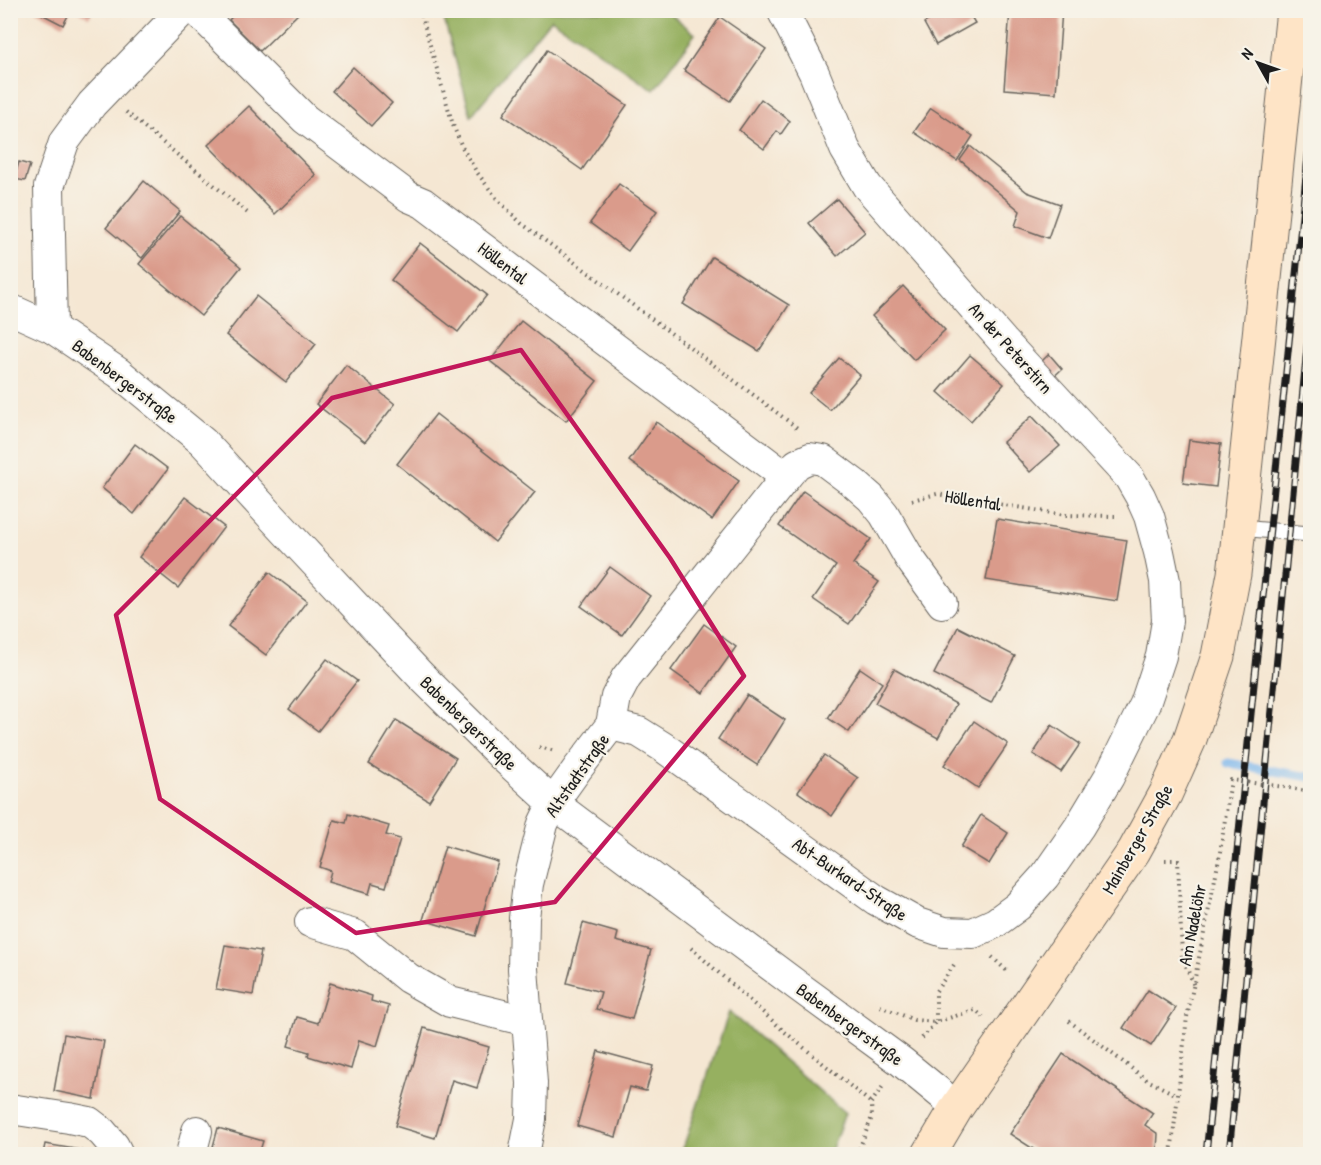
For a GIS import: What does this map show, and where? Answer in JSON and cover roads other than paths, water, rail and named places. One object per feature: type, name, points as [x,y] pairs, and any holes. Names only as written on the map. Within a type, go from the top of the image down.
[{"type":"main road","name":"Mainberger Straße","points":[[929,1155],[957,1107],[1068,950],[1134,851],[1166,793],[1190,739],[1218,656],[1239,528],[1293,10]]},
{"type":"street","points":[[51,328],[49,186],[64,142],[92,104],[183,10]]},
{"type":"street","name":"Höllental","points":[[196,10],[305,119],[409,197],[423,203],[786,477]]},
{"type":"street","name":"An der Peterstirn","points":[[783,10],[814,73],[845,148],[867,186],[1003,341],[1129,477],[1140,496],[1149,516],[1159,552],[1165,581],[1167,621],[1161,656],[1145,704]]},
{"type":"street","name":"Babenbergerstraße","points":[[10,309],[51,328],[119,373],[203,442],[420,675],[553,803],[902,1062],[957,1107]]},
{"type":"street","points":[[786,477],[797,464],[810,458],[823,460],[872,498],[910,559],[942,603]]},
{"type":"street","name":"Altstadtstraße","points":[[524,1155],[531,1119],[532,1083],[523,969],[524,918],[528,884],[543,824],[553,803],[611,725],[616,697],[626,678],[786,477]]},
{"type":"street","name":"Abt-Burkard-Straße","points":[[611,725],[639,732],[663,747],[876,900],[917,923],[944,932],[973,933],[995,923],[1018,906],[1045,876],[1079,827],[1109,777],[1145,704]]},
{"type":"street","points":[[310,922],[355,935],[408,978],[450,1002],[527,1021]]},
{"type":"street","points":[[10,1109],[90,1122],[114,1146],[118,1155]]},
{"type":"lane","points":[[1239,528],[1311,534]]},
{"type":"waterway","points":[[1228,763],[1310,777]]},
{"type":"railway","points":[[1206,1154],[1310,137]]},
{"type":"railway","points":[[1229,1154],[1310,317]]}]
